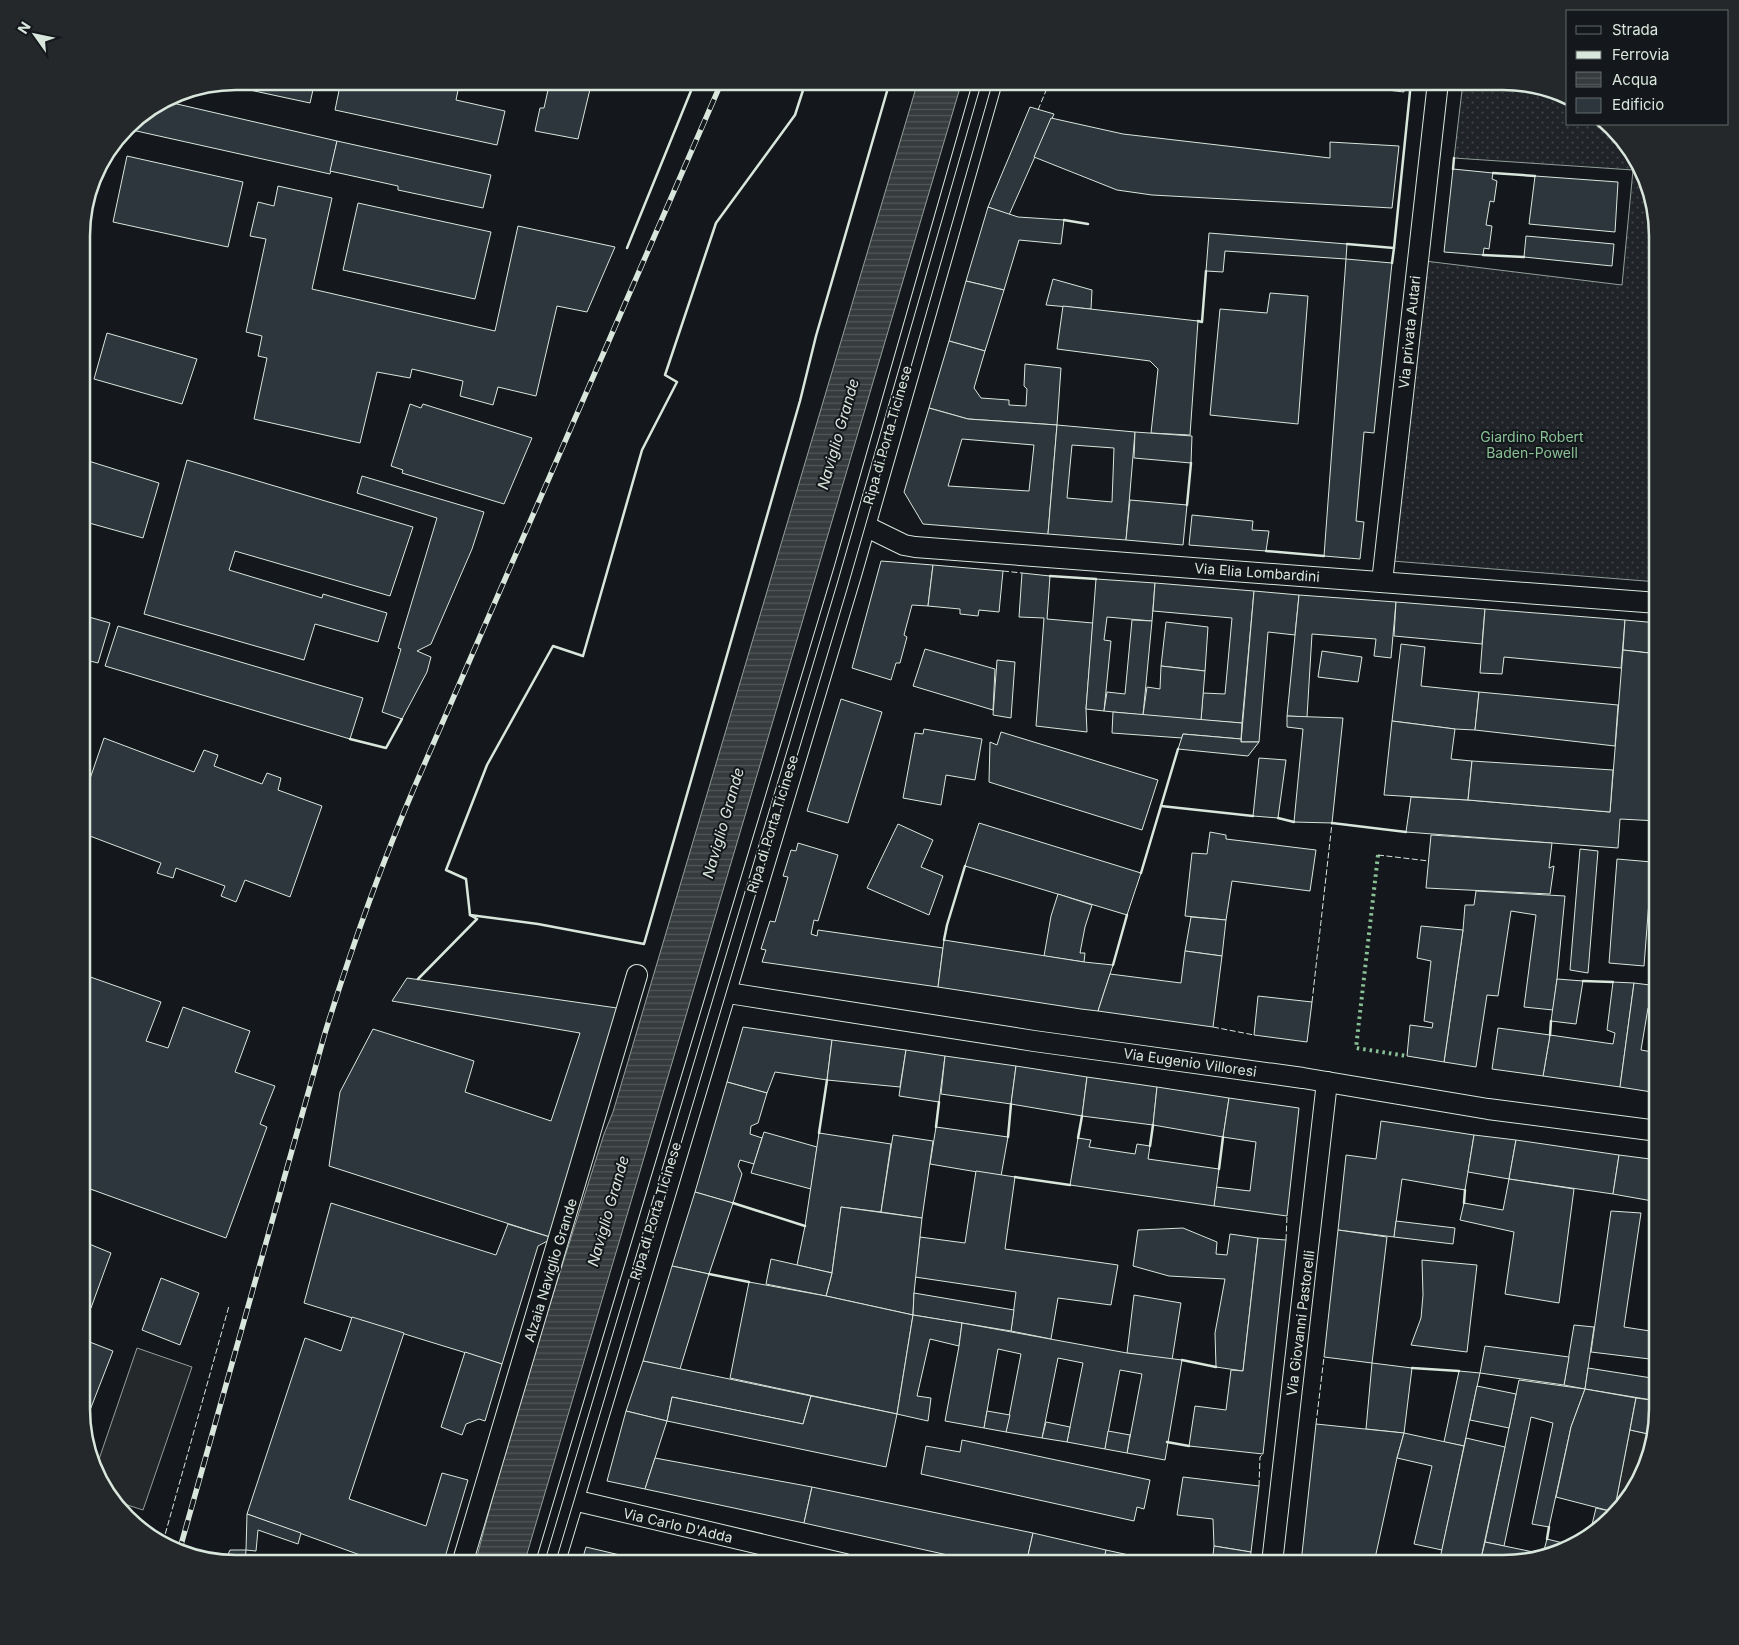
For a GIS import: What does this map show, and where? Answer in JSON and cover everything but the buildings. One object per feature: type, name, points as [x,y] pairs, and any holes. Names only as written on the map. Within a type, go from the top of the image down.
[{"type":"street","name":"Ripa di Porta Ticinese","points":[[553,1555],[861,524],[986,90]]},
{"type":"street","name":"Via privata Autari","points":[[1382,582],[1437,90]]},
{"type":"street","name":"Via Elia Lombardini","points":[[861,524],[904,545],[915,547],[1649,602]]},
{"type":"street","name":"Alzaia Naviglio Grande","points":[[465,1555],[637,975]]},
{"type":"street","name":"Via Eugenio Villoresi","points":[[722,992],[1034,1041],[1327,1082],[1488,1109],[1649,1130]]},
{"type":"street","name":"Via Giovanni Pastorelli","points":[[1273,1555],[1327,1082]]},
{"type":"street","name":"Via Carlo D'Adda","points":[[569,1499],[807,1555]]},
{"type":"green space","name":"Giardino Robert Baden-Powell","points":[[1462,90],[1522,91],[1550,98],[1566,104],[1566,125],[1597,125],[1619,147],[1633,170],[1454,158]]},
{"type":"green space","name":"Giardino Robert Baden-Powell","points":[[1633,170],[1644,199],[1649,227],[1649,581],[1392,561],[1425,261],[1622,285]]},
{"type":"shaded area","points":[[137,1348],[192,1367],[143,1510],[126,1505],[120,1498],[99,1459]]},
{"type":"shaded area","points":[[1630,1430],[1647,1434],[1638,1465],[1616,1501]]},
{"type":"water","name":"Naviglio Grande","points":[[915,90],[959,90],[527,1555],[477,1555],[514,1417],[604,1134],[613,1112]]},
{"type":"tram line","points":[[547,1555],[837,584],[979,90]]},
{"type":"tram line","points":[[558,1555],[848,586],[990,90]]},
{"type":"railway","points":[[181,1544],[325,1033],[366,909],[414,788],[718,90]]},
{"type":"hedge","points":[[1378,855],[1356,1048],[1407,1056]]},
{"type":"fence","points":[[1038,110],[1046,90]]},
{"type":"fence","points":[[1003,571],[1022,573]]},
{"type":"fence","points":[[1312,1002],[1332,823]]},
{"type":"fence","points":[[1378,855],[1429,861]]},
{"type":"fence","points":[[1213,1027],[1254,1035]]},
{"type":"fence","points":[[1286,1240],[1287,1216]]},
{"type":"fence","points":[[165,1536],[229,1306]]},
{"type":"fence","points":[[1316,1424],[1324,1357]]},
{"type":"fence","points":[[1259,1486],[1260,1457],[1263,1454]]},
{"type":"wall","points":[[627,248],[691,90]]},
{"type":"wall","points":[[418,979],[477,919],[470,915],[466,879],[446,870],[487,765],[553,646],[583,656],[642,450],[677,382],[665,375],[716,223],[795,115],[803,90]]},
{"type":"wall","points":[[470,915],[538,924],[644,944],[887,90]]},
{"type":"wall","points":[[1394,248],[1410,90]]},
{"type":"wall","points":[[1453,169],[1454,158]]},
{"type":"wall","points":[[1493,173],[1535,176]]},
{"type":"wall","points":[[1064,220],[1088,224]]},
{"type":"wall","points":[[1347,244],[1394,248],[1392,263]]},
{"type":"wall","points":[[1483,255],[1524,257]]},
{"type":"wall","points":[[1198,321],[1202,322],[1206,271]]},
{"type":"wall","points":[[1187,505],[1191,463]]},
{"type":"wall","points":[[1266,551],[1324,556]]},
{"type":"wall","points":[[1050,576],[1096,579]]},
{"type":"wall","points":[[350,739],[386,748],[402,719]]},
{"type":"wall","points":[[1141,873],[1178,749]]},
{"type":"wall","points":[[1161,806],[1253,816]]},
{"type":"wall","points":[[1278,818],[1294,822]]},
{"type":"wall","points":[[1332,823],[1406,832]]},
{"type":"wall","points":[[944,940],[965,866]]},
{"type":"wall","points":[[1113,965],[1127,915]]},
{"type":"wall","points":[[1583,981],[1613,982]]},
{"type":"wall","points":[[1550,1035],[1551,1021]]},
{"type":"wall","points":[[819,1133],[827,1080]]},
{"type":"wall","points":[[936,1127],[939,1102]]},
{"type":"wall","points":[[1008,1137],[1011,1104]]},
{"type":"wall","points":[[1078,1138],[1082,1116]]},
{"type":"wall","points":[[1150,1146],[1153,1125]]},
{"type":"wall","points":[[1219,1169],[1223,1137]]},
{"type":"wall","points":[[1015,1177],[1070,1185]]},
{"type":"wall","points":[[1464,1203],[1465,1190]]},
{"type":"wall","points":[[733,1203],[805,1226]]},
{"type":"wall","points":[[709,1274],[749,1282]]},
{"type":"wall","points":[[1182,1360],[1216,1367]]},
{"type":"wall","points":[[1412,1368],[1459,1371]]},
{"type":"wall","points":[[1167,1442],[1189,1446]]},
{"type":"wall","points":[[1547,1539],[1549,1527]]}]
